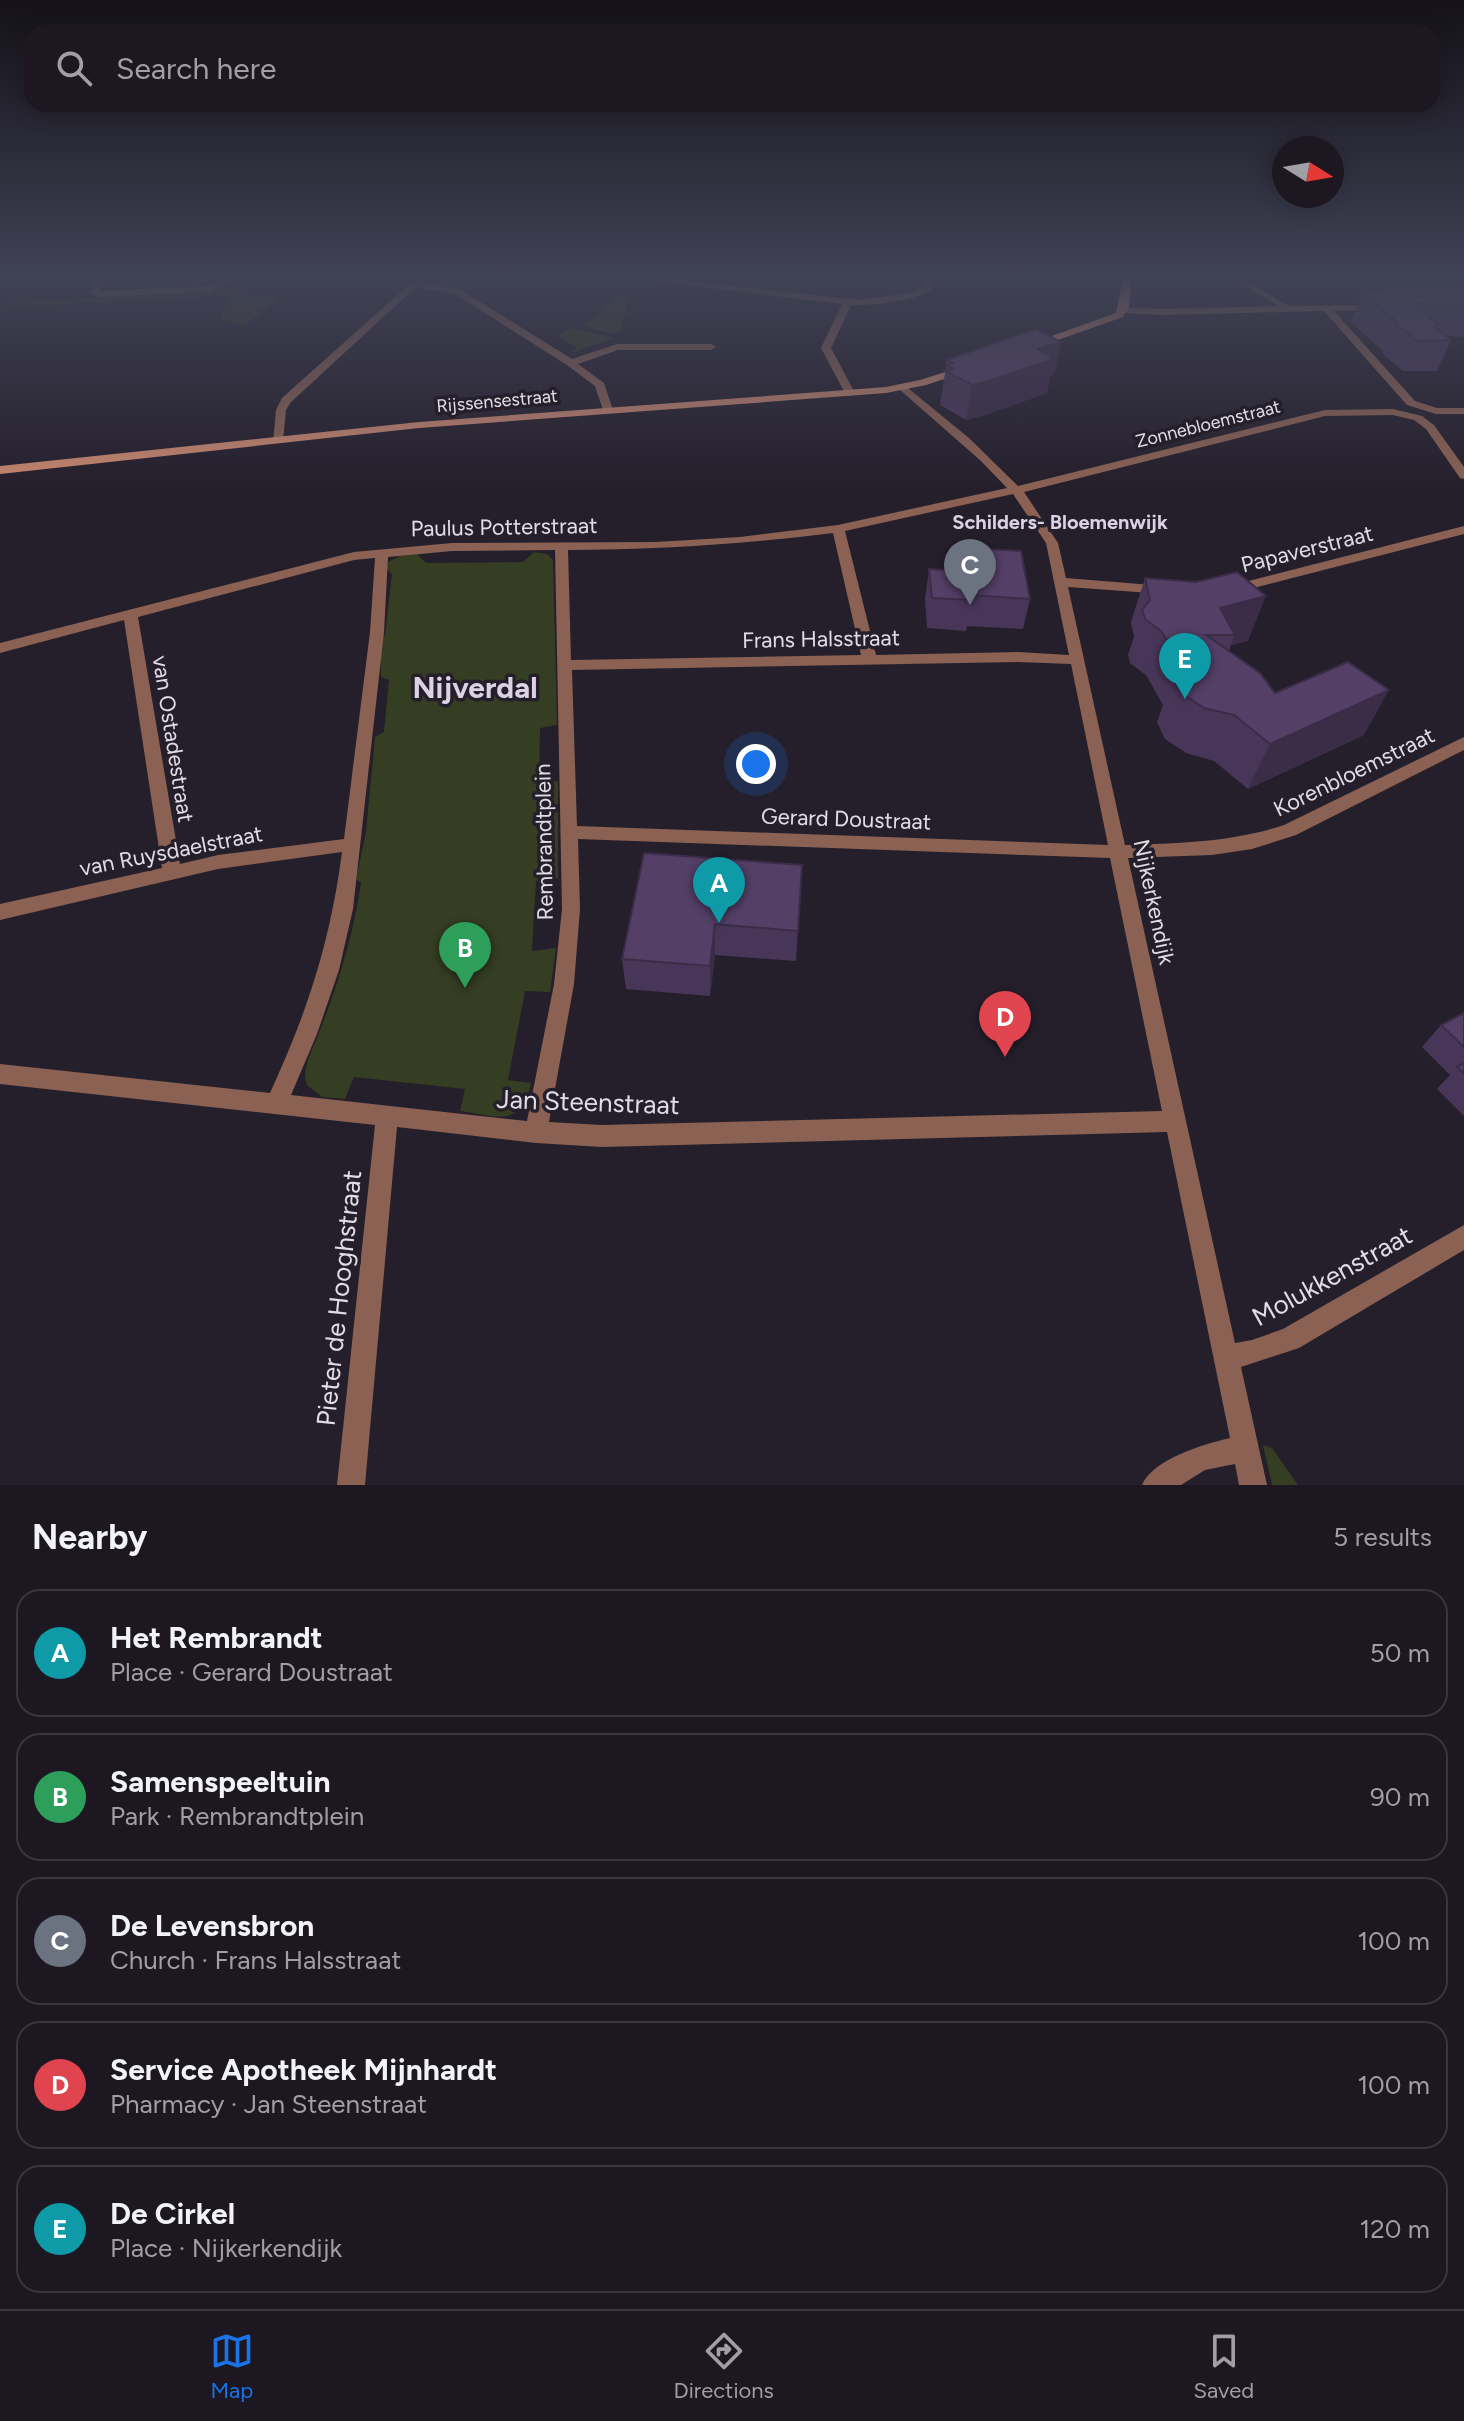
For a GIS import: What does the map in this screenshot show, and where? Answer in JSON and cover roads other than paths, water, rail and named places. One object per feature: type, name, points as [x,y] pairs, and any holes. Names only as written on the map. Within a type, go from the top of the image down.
[{"type":"main road","points":[[1020,350],[1025,348]]},
{"type":"main road","name":"Rijssensestraat","points":[[0,470],[419,425],[850,393],[903,387],[975,366]]},
{"type":"street","points":[[277,441],[282,407],[286,400],[344,348]]},
{"type":"street","points":[[547,348],[600,385],[608,410]]},
{"type":"street","points":[[571,363],[613,348]]},
{"type":"street","points":[[827,348],[850,393]]},
{"type":"street","points":[[1362,348],[1411,403],[1423,409],[1464,411]]},
{"type":"street","name":"Nijkerkendijk","points":[[903,387],[970,441],[1034,512],[1052,543],[1253,1485]]},
{"type":"street","name":"Zonnebloemstraat","points":[[1016,490],[1325,413],[1393,412],[1411,416],[1430,427],[1464,475]]},
{"type":"street","name":"Paulus Potterstraat","points":[[0,648],[328,561],[452,547],[740,541],[838,529],[1016,490]]},
{"type":"street","points":[[838,529],[870,660]]},
{"type":"street","name":"Papaverstraat","points":[[1214,593],[1464,530]]},
{"type":"street","name":"Rembrandtplein","points":[[536,1132],[564,984],[571,909],[561,547]]},
{"type":"street","points":[[276,1104],[307,1034],[329,970],[344,909],[377,632],[382,554]]},
{"type":"street","points":[[1062,582],[1183,591]]},
{"type":"street","name":"van Ostadestraat","points":[[130,613],[172,871]]},
{"type":"street","name":"Frans Halsstraat","points":[[565,665],[1018,657],[1077,660]]},
{"type":"street","name":"Korenbloemstraat","points":[[1119,852],[1212,848],[1282,833],[1464,743]]},
{"type":"street","name":"Gerard Doustraat","points":[[571,832],[1119,852]]},
{"type":"street","name":"van Ruysdaelstraat","points":[[0,912],[218,862],[353,844]]},
{"type":"street","name":"Jan Steenstraat","points":[[0,1074],[536,1132],[602,1136],[1176,1121]]},
{"type":"street","name":"Pieter de Hooghstraat","points":[[351,1485],[387,1116]]},
{"type":"street","name":"Molukkenstraat","points":[[1225,1357],[1252,1353],[1290,1339],[1464,1237]]},
{"type":"street","points":[[1156,1485],[1200,1458],[1246,1448]]},
{"type":"place","name":"De Levensbron","points":[[970,605]]},
{"type":"place","name":"De Cirkel","points":[[1185,699]]},
{"type":"place","name":"Het Rembrandt","points":[[719,923]]},
{"type":"place","name":"Samenspeeltuin","points":[[465,988]]},
{"type":"place","name":"Service Apotheek Mijnhardt","points":[[1005,1057]]},
{"type":"district","name":"Schilders- Bloemenwijk","points":[[1060,522]]},
{"type":"district","name":"Nijverdal","points":[[475,687]]}]
